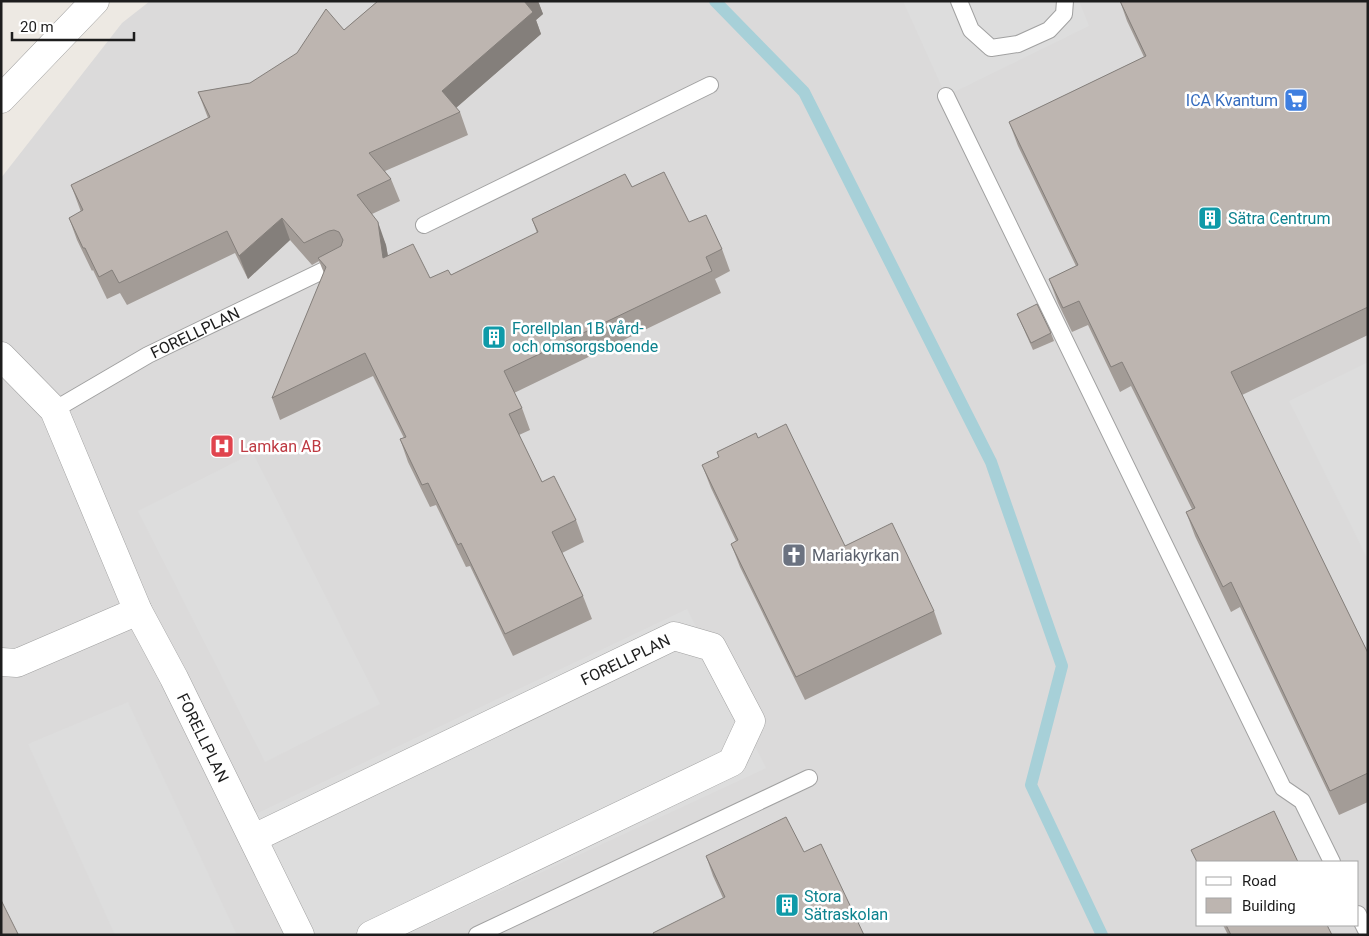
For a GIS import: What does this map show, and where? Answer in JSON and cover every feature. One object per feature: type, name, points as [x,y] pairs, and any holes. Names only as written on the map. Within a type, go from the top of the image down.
[{"type":"street","points":[[1,99],[95,1]]},
{"type":"street","name":"FORELLPLAN","points":[[1,356],[54,410],[138,611],[174,678],[300,935]]},
{"type":"street","points":[[1,662],[17,664],[138,611]]},
{"type":"street","name":"FORELLPLAN","points":[[254,838],[674,636],[712,647],[751,721],[732,762],[371,935]]},
{"type":"lane","points":[[959,1],[971,30],[991,48],[1018,44],[1049,30],[1064,14],[1065,1]]},
{"type":"lane","points":[[424,225],[710,84]]},
{"type":"lane","points":[[946,96],[1283,788],[1302,801],[1332,861]]},
{"type":"lane","name":"FORELLPLAN","points":[[54,410],[148,355],[341,262]]},
{"type":"lane","points":[[477,935],[809,778]]},
{"type":"lane","points":[[1359,916],[1367,932]]},
{"type":"shaded area","points":[[150,1],[1368,1],[1368,935],[1,935],[1,178],[122,23]]},
{"type":"shaded area","points":[[903,1],[1079,1],[1089,26],[946,96]]},
{"type":"shaded area","points":[[1368,362],[1368,560],[1289,401]]},
{"type":"shaded area","points":[[253,453],[380,704],[265,762],[138,511]]},
{"type":"shaded area","points":[[687,609],[766,768],[406,935],[293,935],[245,819]]},
{"type":"shaded area","points":[[128,702],[237,935],[115,935],[28,744]]},
{"type":"building","name":"Forellplan 1B vård- och omsorgsboende","points":[[378,1],[524,1],[533,12],[442,91],[460,112],[369,153],[391,179],[357,195],[378,222],[383,258],[413,244],[430,278],[448,270],[451,275],[538,232],[532,219],[625,174],[632,187],[664,172],[689,222],[706,215],[722,249],[706,257],[712,271],[504,371],[522,408],[509,414],[542,482],[554,476],[576,520],[552,532],[583,596],[505,634],[461,543],[458,545],[428,483],[422,485],[400,439],[406,437],[365,353],[272,398],[326,267],[318,258],[341,246],[343,240],[339,232],[329,231],[304,243],[282,218],[239,256],[227,231],[119,283],[112,270],[99,277],[69,218],[83,210],[71,185],[210,117],[198,92],[250,83],[297,53],[326,9],[344,30]]},
{"type":"building","name":"Sätra Centrum","points":[[1120,1],[1368,1],[1368,307],[1231,372],[1368,653],[1368,773],[1330,791],[1231,582],[1223,587],[1186,512],[1195,508],[1122,362],[1111,367],[1079,301],[1063,308],[1049,279],[1078,265],[1009,122],[1146,56]]},
{"type":"building","points":[[1037,304],[1051,333],[1031,343],[1017,314]]},
{"type":"building","name":"Mariakyrkan","points":[[786,424],[845,546],[892,523],[934,611],[796,677],[731,544],[738,540],[702,465],[719,457],[717,452],[756,433],[758,438]]},
{"type":"building","points":[[1274,811],[1298,861],[1196,861],[1191,850]]},
{"type":"building","name":"Stora Sätraskolan","points":[[786,817],[804,852],[821,844],[864,935],[654,935],[653,933],[725,897],[706,856]]},
{"type":"building","points":[[1,900],[18,934],[16,935],[1,935]]},
{"type":"building","points":[[1226,926],[1328,926],[1332,935],[1231,935]]},
{"type":"waterway","points":[[715,1],[804,92],[991,462],[1062,666],[1031,785],[1102,935]]},
{"type":"place","name":"ICA Kvantum","points":[[1296,100]]},
{"type":"place","name":"Sätra Centrum","points":[[1210,218]]},
{"type":"place","name":"Forellplan 1B vård- och omsorgsboende","points":[[494,337]]},
{"type":"place","name":"Lamkan AB","points":[[222,446]]},
{"type":"place","name":"Mariakyrkan","points":[[794,555]]},
{"type":"place","name":"Stora Sätraskolan","points":[[787,905]]}]
